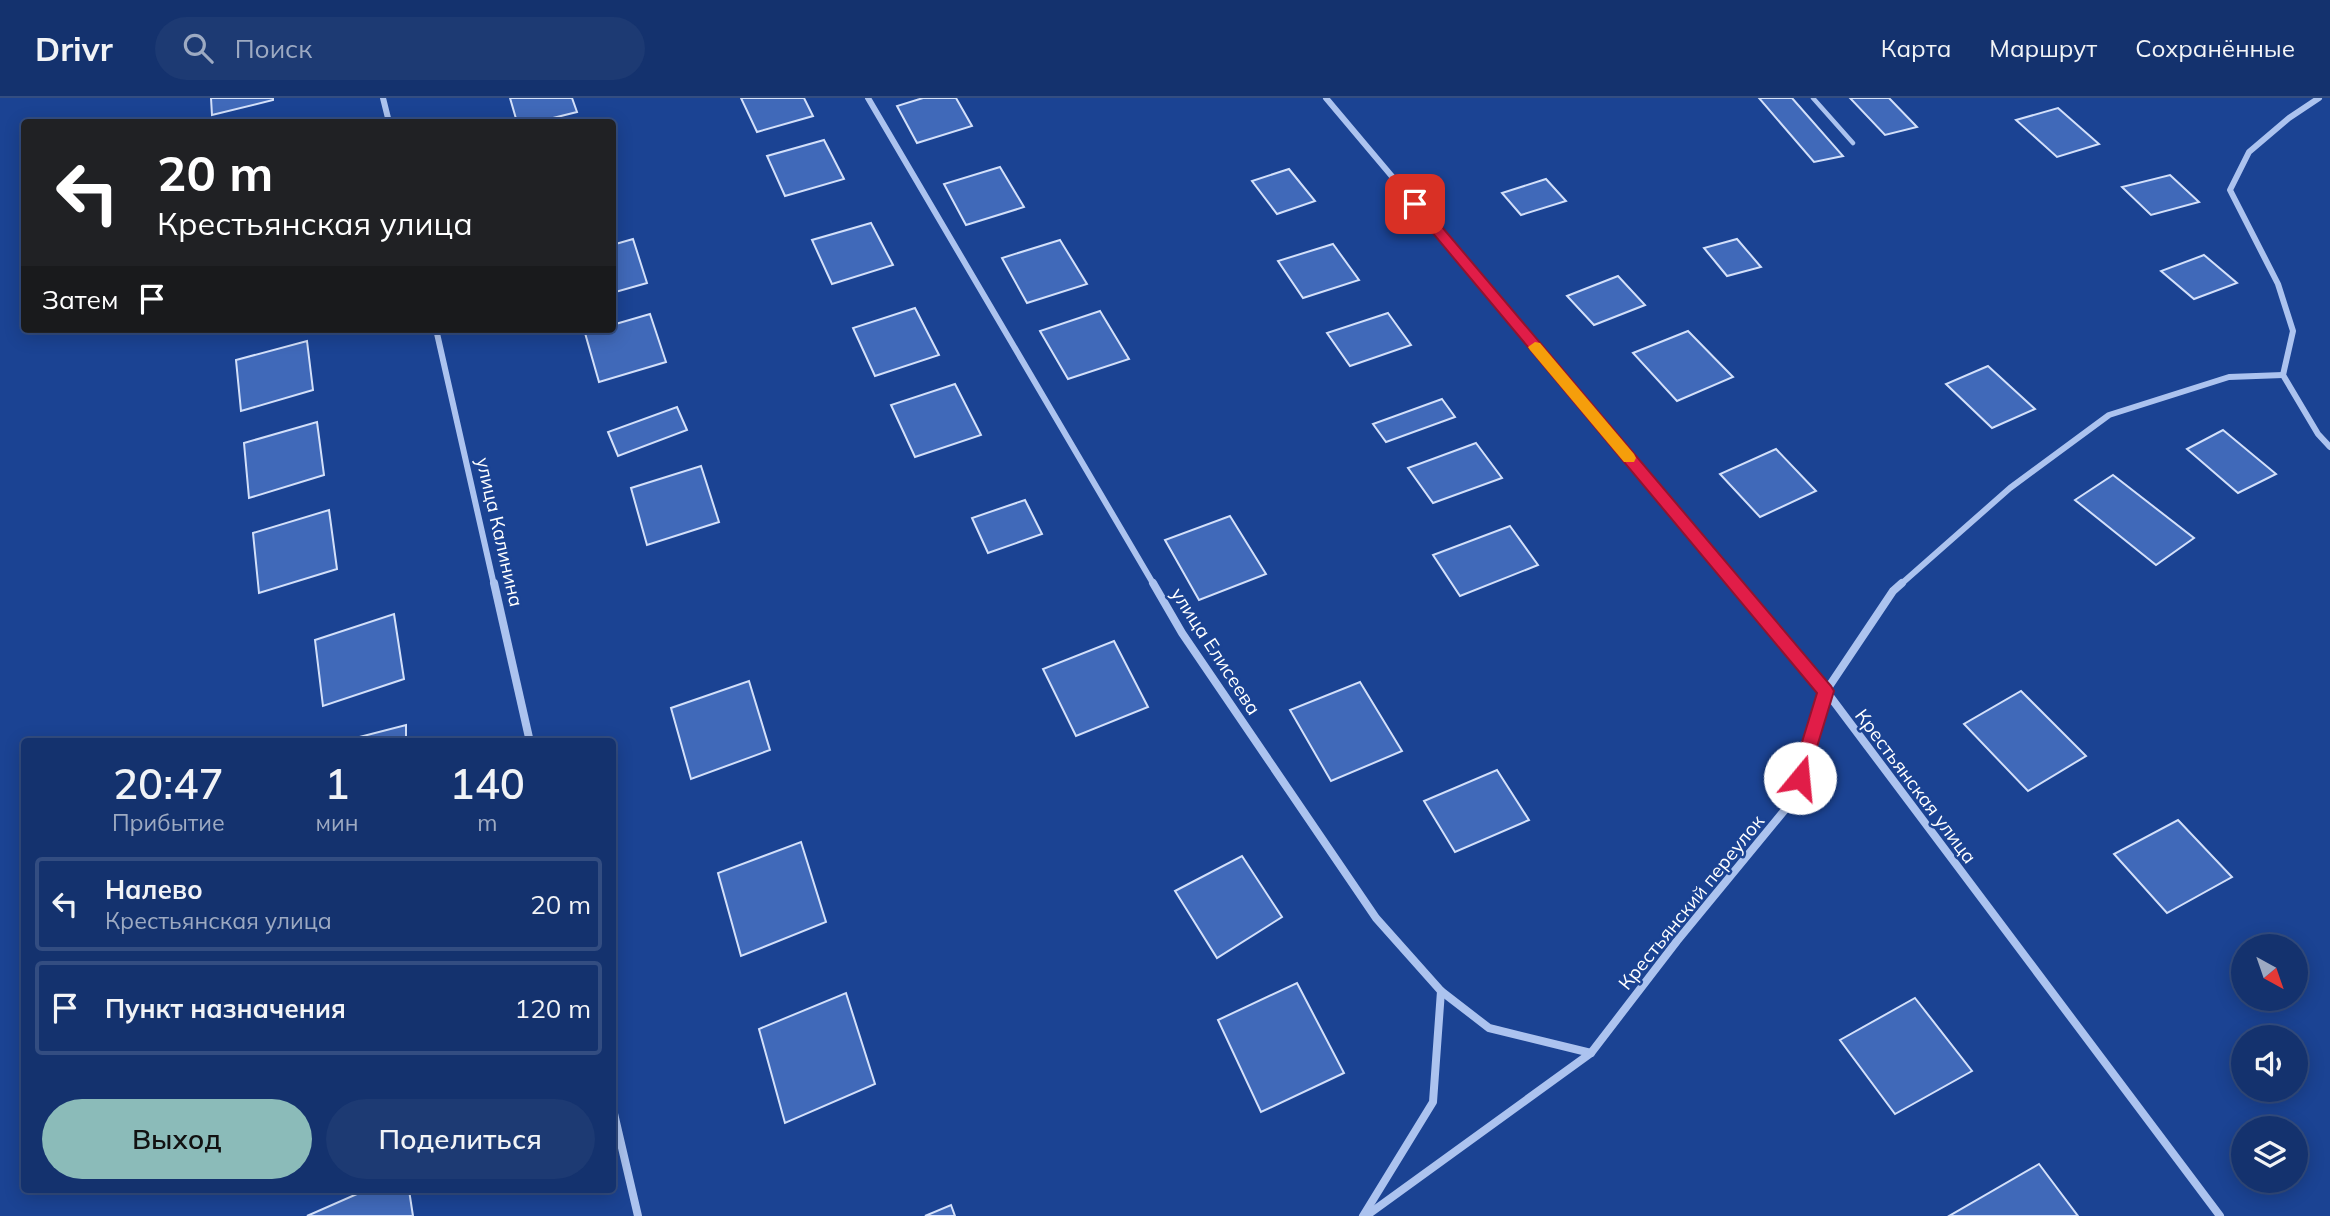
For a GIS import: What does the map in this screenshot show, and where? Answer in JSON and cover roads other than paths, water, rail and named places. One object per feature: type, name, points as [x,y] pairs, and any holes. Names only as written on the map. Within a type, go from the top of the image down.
[{"type":"street","points":[[383,98],[387,119]]},
{"type":"street","name":"улица Елисеева","points":[[868,98],[1182,633],[1376,918],[1441,991],[1489,1028],[1591,1053]]},
{"type":"street","name":"Крестьянская улица","points":[[1326,98],[1826,691],[2220,1216]]},
{"type":"street","points":[[2319,98],[2289,118],[2249,152],[2230,190],[2278,284],[2293,331],[2283,375],[2318,434],[2330,447]]},
{"type":"street","name":"улица Калинина","points":[[437,333],[529,738]]},
{"type":"street","name":"Крестьянский переулок","points":[[1364,1216],[1591,1053],[1793,800],[1826,691],[1893,591],[2010,488],[2109,415],[2229,377],[2283,375]]},
{"type":"street","points":[[1364,1216],[1433,1102],[1441,991]]},
{"type":"street","points":[[616,1122],[638,1216]]},
{"type":"lane","points":[[1813,98],[1853,143]]}]
